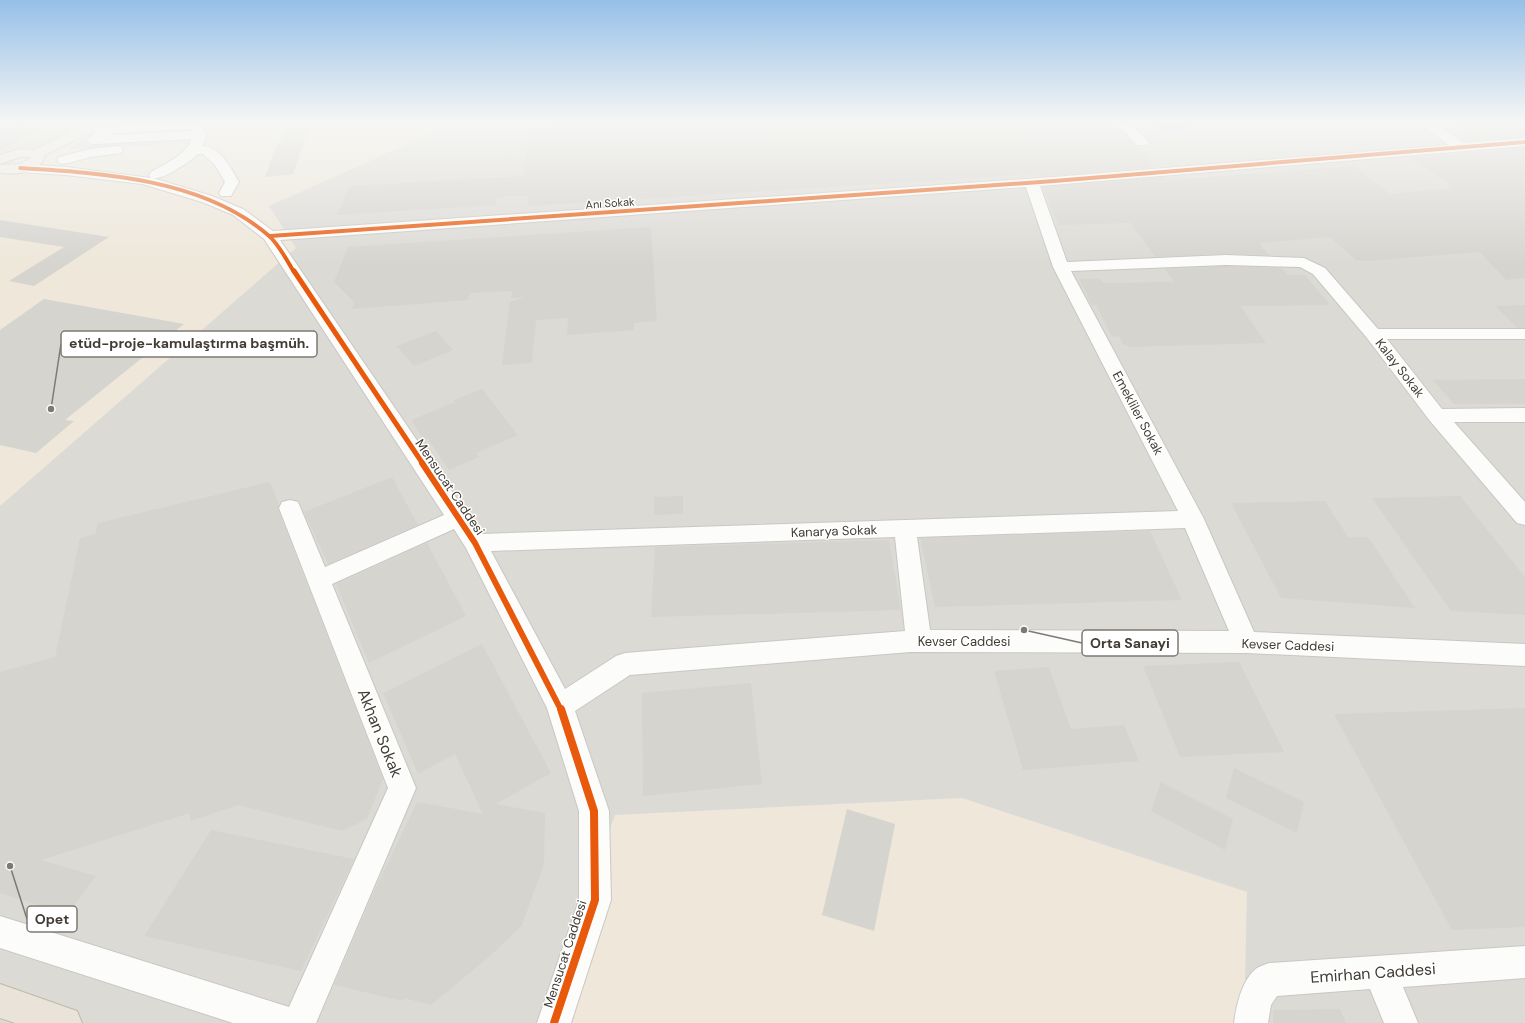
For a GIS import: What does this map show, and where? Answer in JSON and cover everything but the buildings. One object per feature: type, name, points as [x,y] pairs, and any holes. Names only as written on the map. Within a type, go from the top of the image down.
[{"type":"highway","points":[[0,1001],[65,1023]]},
{"type":"street","name":"Mensucat Caddesi","points":[[64,170],[143,180],[207,199],[238,212],[270,236],[475,543],[560,706],[594,811],[595,900],[554,1023]]},
{"type":"street","points":[[124,170],[156,175],[226,193],[246,201]]},
{"type":"street","points":[[156,175],[166,170]]},
{"type":"street","points":[[225,170],[232,182],[226,193]]},
{"type":"street","name":"Anı Sokak","points":[[270,236],[1032,184],[1214,170]]},
{"type":"street","name":"Emekliler Sokak","points":[[1032,184],[1061,267],[1193,519],[1246,642]]},
{"type":"street","name":"Mensucat Caddesi","points":[[258,210],[268,221],[270,236]]},
{"type":"street","points":[[1061,267],[1226,260],[1304,263],[1319,271],[1373,334]]},
{"type":"street","name":"Kalay Sokak","points":[[1373,334],[1525,334]]},
{"type":"street","name":"Kalay Sokak","points":[[1373,334],[1437,416],[1525,517]]},
{"type":"street","points":[[1437,416],[1525,415]]},
{"type":"street","name":"Akhan Sokak","points":[[290,508],[402,788],[299,1023]]},
{"type":"street","points":[[319,580],[458,518]]},
{"type":"street","name":"Kanarya Sokak","points":[[475,543],[1193,519]]},
{"type":"street","points":[[905,529],[919,641]]},
{"type":"street","name":"Kevser Caddesi","points":[[560,706],[626,664],[919,641],[1246,642],[1525,655]]},
{"type":"street","points":[[0,932],[286,1023]]},
{"type":"street","name":"Emirhan Caddesi","points":[[1251,1023],[1254,1003],[1260,990],[1270,980],[1525,962]]},
{"type":"street","points":[[1380,973],[1401,1023]]},
{"type":"shaded area","points":[[0,170],[351,170],[269,207],[296,248],[0,506]]},
{"type":"shaded area","points":[[350,170],[1525,170],[1525,1023],[1244,1023],[1247,892],[962,798],[615,815],[540,1023],[0,1023],[0,506],[296,248],[269,206]]},
{"type":"shaded area","points":[[962,798],[1247,892],[1244,1023],[540,1023],[615,815]]},
{"type":"cycle path","points":[[47,170],[143,180],[207,199],[238,212],[270,236],[475,543],[560,706],[594,811],[595,900],[554,1023]]},
{"type":"cycle path","points":[[270,236],[741,204],[1201,170]]},
{"type":"place","name":"etüd-proje-kamulaştırma başmüh.","points":[[51,409]]},
{"type":"place","name":"Orta Sanayi","points":[[1024,630]]},
{"type":"place","name":"Opet","points":[[10,866]]}]
